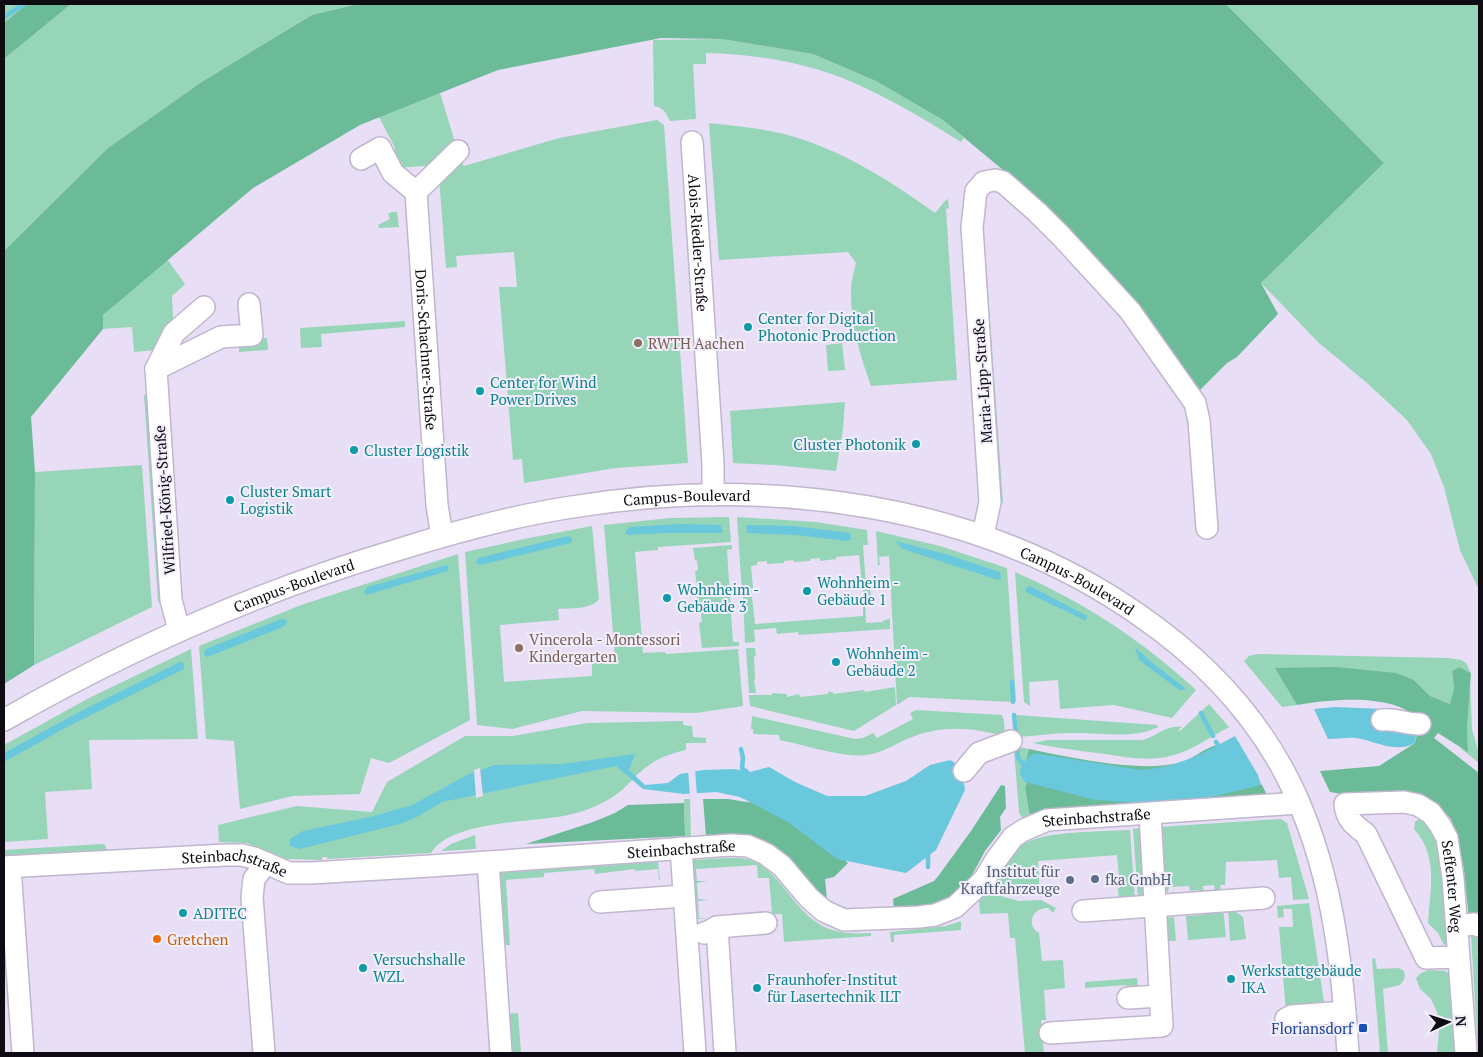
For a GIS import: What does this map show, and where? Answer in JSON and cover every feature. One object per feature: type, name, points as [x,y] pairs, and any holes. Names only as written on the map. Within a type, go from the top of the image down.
[{"type":"street","name":"Alois-Riedler-Straße","points":[[692,142],[713,464],[713,495]]},
{"type":"street","points":[[361,160],[380,148],[393,173],[416,192],[458,151]]},
{"type":"street","name":"Maria-Lipp-Straße","points":[[983,535],[990,502],[972,227],[976,191],[984,182],[995,180],[1003,182],[1062,237],[1130,311],[1195,403],[1198,410],[1207,528]]},
{"type":"street","name":"Doris-Schachner-Straße","points":[[416,192],[437,505],[442,536]]},
{"type":"street","points":[[156,369],[221,337],[252,335],[249,304]]},
{"type":"street","points":[[156,369],[174,333],[204,307]]},
{"type":"street","name":"Wilfried-König-Straße","points":[[156,369],[171,600],[178,630]]},
{"type":"street","name":"Campus-Boulevard","points":[[4,720],[91,672],[178,630],[268,593],[342,566],[442,536],[541,512],[640,498],[713,495],[795,499],[877,509],[983,535],[1054,565],[1105,592],[1159,628],[1219,681],[1249,718],[1280,765],[1299,803]]},
{"type":"street","points":[[1382,720],[1390,719],[1420,724]]},
{"type":"street","points":[[964,771],[979,753],[1011,741]]},
{"type":"street","name":"Seffenter Weg","points":[[1459,957],[1426,958],[1366,834],[1353,824],[1346,811],[1345,804],[1404,802],[1418,804],[1431,813],[1448,838],[1459,957],[1466,1053]]},
{"type":"street","points":[[1299,803],[1313,838],[1329,899],[1340,961],[1348,1053]]},
{"type":"street","name":"Steinbachstraße","points":[[7,867],[242,855],[289,872],[311,873],[714,845],[748,846],[766,854],[782,866],[809,898],[824,911],[844,920],[882,920],[935,915],[954,907],[984,880],[1013,837],[1047,820],[1299,803]]},
{"type":"street","points":[[1050,1034],[1162,1026],[1150,814]]},
{"type":"street","points":[[681,848],[695,1053]]},
{"type":"street","points":[[488,862],[501,1053]]},
{"type":"street","points":[[264,1053],[252,897],[254,879],[266,863]]},
{"type":"street","points":[[7,867],[11,984],[23,1053]]},
{"type":"street","points":[[600,902],[684,896]]},
{"type":"street","points":[[1083,911],[1264,898]]},
{"type":"street","points":[[687,929],[698,933],[708,932],[716,927],[766,923]]},
{"type":"street","points":[[1456,926],[1474,924],[1479,926]]},
{"type":"street","points":[[716,927],[725,1053]]},
{"type":"street","points":[[1128,998],[1160,996]]},
{"type":"street","points":[[1286,1019],[1292,1016],[1345,1012]]},
{"type":"green space","points":[[4,4],[27,4],[4,23]]},
{"type":"green space","points":[[27,4],[71,4],[4,59],[4,23]]},
{"type":"green space","points":[[71,4],[358,4],[312,15],[203,81],[108,148],[4,251],[4,59]]},
{"type":"green space","points":[[358,4],[1226,4],[1384,163],[1261,283],[1278,314],[1237,357],[1227,363],[1199,391],[1130,297],[1044,204],[943,120],[876,81],[813,54],[722,39],[661,38],[498,70],[360,125],[253,188],[103,315],[103,329],[31,417],[35,472],[34,665],[4,684],[4,251],[108,148],[203,81],[312,15]]},
{"type":"green space","points":[[1226,4],[1479,4],[1479,590],[1460,550],[1444,487],[1431,454],[1407,420],[1367,383],[1319,343],[1261,283],[1384,163]]},
{"type":"green space","points":[[722,39],[813,54],[876,81],[943,120],[964,138],[961,142],[887,99],[824,71],[757,57],[706,53],[706,64],[693,64],[696,119],[670,121],[662,109],[654,106],[653,40]]},
{"type":"green space","points":[[440,93],[455,142],[438,165],[395,168],[395,148],[379,117]]},
{"type":"green space","points":[[657,120],[664,125],[688,463],[616,468],[524,483],[522,459],[513,460],[499,287],[517,287],[514,252],[456,256],[457,267],[446,268],[439,177],[460,158],[464,166],[559,138]]},
{"type":"green space","points":[[709,123],[778,133],[808,141],[865,167],[935,213],[948,199],[949,208],[946,209],[957,380],[871,386],[854,327],[851,290],[856,263],[848,252],[719,260]]},
{"type":"green space","points":[[397,212],[399,227],[379,228],[378,225],[390,219],[388,214]]},
{"type":"green space","points":[[980,250],[985,250],[1003,503],[997,504]]},
{"type":"green space","points":[[167,259],[185,284],[172,296],[173,319],[165,329],[156,350],[134,352],[132,327],[103,329],[103,315]]},
{"type":"green space","points":[[405,321],[405,327],[321,334],[322,347],[301,348],[300,328]]},
{"type":"green space","points":[[267,338],[268,350],[239,352],[239,345]]},
{"type":"green space","points":[[842,343],[845,370],[828,371],[826,345]]},
{"type":"green space","points":[[144,395],[149,395],[164,601],[158,601]]},
{"type":"green space","points":[[845,402],[843,429],[836,471],[733,463],[730,411]]},
{"type":"green space","points":[[142,465],[152,607],[34,665],[35,472]]},
{"type":"green space","points":[[729,517],[731,542],[658,547],[658,550],[635,552],[643,653],[665,652],[666,654],[738,649],[743,706],[696,713],[582,711],[512,729],[477,725],[465,552],[592,526],[599,599],[586,607],[558,609],[559,620],[500,625],[504,682],[592,676],[592,659],[615,657],[604,525],[670,518]]},
{"type":"green space","points":[[737,517],[816,522],[867,530],[868,545],[863,545],[866,585],[862,585],[859,555],[836,557],[836,559],[820,561],[820,558],[810,559],[810,561],[784,561],[784,563],[767,564],[767,561],[757,562],[757,565],[751,566],[753,588],[751,588],[751,593],[742,593]]},
{"type":"green space","points":[[876,531],[940,546],[1007,568],[1016,701],[1015,702],[1014,681],[1009,682],[1011,683],[1012,702],[909,697],[897,705],[889,556],[879,557],[880,565],[878,565]]},
{"type":"green space","points":[[732,545],[732,549],[727,550],[733,642],[739,642],[739,646],[702,648],[699,623],[702,622],[697,597],[700,596],[695,571],[698,570],[693,548]]},
{"type":"green space","points":[[458,554],[470,720],[389,763],[371,758],[360,794],[293,796],[240,809],[234,741],[206,739],[199,646],[301,605]]},
{"type":"green space","points":[[1015,572],[1088,609],[1155,655],[1196,690],[1172,718],[1114,705],[1060,709],[1058,680],[1029,682],[1030,706],[1024,702]]},
{"type":"green space","points":[[870,588],[871,596],[865,597],[866,623],[883,622],[890,619],[890,629],[799,635],[798,632],[777,634],[776,628],[754,630],[755,642],[745,643],[743,597],[752,597],[755,624],[863,616],[863,589]]},
{"type":"green space","points":[[746,648],[755,648],[754,680],[756,693],[749,693]]},
{"type":"green space","points":[[191,649],[198,739],[89,740],[92,789],[45,792],[48,839],[4,842],[4,745],[89,698]]},
{"type":"green space","points":[[1257,654],[1448,658],[1461,660],[1466,663],[1471,673],[1459,667],[1452,671],[1454,688],[1450,704],[1430,696],[1414,680],[1276,669],[1297,705],[1282,707],[1244,661],[1249,656]]},
{"type":"green space","points":[[1336,667],[1396,673],[1414,680],[1430,696],[1450,704],[1454,688],[1452,671],[1459,667],[1471,673],[1467,727],[1468,752],[1438,733],[1434,738],[1479,773],[1479,911],[1469,919],[1464,870],[1458,837],[1451,819],[1439,806],[1426,796],[1380,794],[1353,796],[1330,792],[1320,771],[1379,766],[1415,743],[1423,721],[1400,707],[1373,701],[1334,700],[1297,705],[1275,668]]},
{"type":"green space","points":[[1470,683],[1472,729],[1479,754],[1479,763],[1459,747],[1468,751],[1467,727]]},
{"type":"green space","points":[[895,687],[896,705],[854,731],[750,706],[749,695],[772,695],[772,693],[787,694],[787,697],[799,694],[800,697],[828,694],[828,692],[833,692],[833,694],[864,690],[865,692]]},
{"type":"green space","points":[[1209,704],[1229,727],[1190,749],[1166,757],[1135,758],[1033,743],[1048,740],[1142,740],[1166,729],[1182,727],[1178,730],[1180,731]]},
{"type":"green space","points":[[916,710],[1002,715],[1005,735],[967,729],[932,731],[919,734],[867,755],[847,755],[780,740],[779,735],[753,734],[753,729],[751,729],[752,716],[855,739],[863,738],[873,733],[877,738],[913,719],[910,713]]},
{"type":"green space","points":[[1016,715],[1157,725],[1158,727],[1148,731],[1126,734],[1064,733],[1017,737]]},
{"type":"green space","points":[[683,721],[683,725],[692,726],[693,737],[706,738],[706,743],[686,743],[686,750],[666,756],[652,763],[617,794],[604,802],[590,809],[568,815],[494,825],[456,834],[441,842],[431,853],[327,859],[327,857],[322,857],[322,860],[286,859],[247,843],[219,842],[218,825],[297,806],[372,812],[387,782],[465,736],[513,736],[587,723]]},
{"type":"green space","points":[[1230,743],[1253,776],[1262,785],[1268,797],[1029,814],[1025,787],[1027,784],[1023,772],[1029,749],[1105,763],[1147,766],[1181,762],[1213,746]]},
{"type":"green space","points":[[1016,747],[1017,759],[1022,763],[1018,747],[1029,749],[1023,772],[1027,784],[1025,787],[1029,816],[1022,818],[1019,812],[1014,750]]},
{"type":"green space","points":[[1001,785],[1005,786],[1006,808],[1000,817],[1001,830],[985,851],[971,877],[953,898],[940,904],[894,909],[893,899],[934,881],[971,831]]},
{"type":"green space","points":[[684,799],[690,799],[691,837],[685,836]]},
{"type":"green space","points":[[703,799],[728,799],[775,808],[820,839],[848,863],[834,877],[825,879],[827,900],[786,854],[766,841],[732,835],[706,836]]},
{"type":"green space","points":[[684,803],[685,836],[526,844],[593,822],[615,813],[628,805]]},
{"type":"green space","points":[[1420,818],[1427,823],[1440,843],[1449,944],[1444,945],[1438,933],[1428,923],[1431,886],[1430,862],[1422,840],[1414,829],[1415,822]]},
{"type":"green space","points":[[1281,819],[1287,823],[1309,899],[1293,900],[1291,877],[1279,878],[1277,860],[1226,862],[1225,885],[1220,885],[1221,890],[1215,891],[1214,885],[1203,886],[1204,895],[1198,890],[1190,891],[1189,886],[1169,887],[1168,892],[1164,890],[1157,827]]},
{"type":"green space","points":[[1143,828],[1147,892],[1141,899],[1138,898],[1133,829]]},
{"type":"green space","points":[[1130,830],[1135,901],[1119,902],[1118,888],[1120,888],[1117,855],[1038,861],[1040,894],[1018,896],[995,883],[1014,853],[1022,845],[1032,840],[1059,834]]},
{"type":"green space","points":[[475,835],[476,849],[441,851],[451,844]]},
{"type":"green space","points":[[105,845],[107,851],[4,860],[4,850]]},
{"type":"green space","points":[[746,859],[762,866],[774,876],[803,910],[820,925],[842,932],[871,933],[871,936],[784,942],[782,914],[762,915],[772,913],[769,878],[758,878],[757,865],[696,869],[697,881],[708,881],[697,883],[698,899],[709,900],[698,901],[699,918],[710,918],[698,919],[693,860]]},
{"type":"green space","points":[[658,862],[660,880],[658,869],[635,871],[635,869],[595,874],[594,869],[544,873],[544,877],[506,880],[510,945],[506,945],[505,941],[501,941],[498,873]]},
{"type":"green space","points":[[990,889],[1000,896],[1019,901],[1041,900],[1056,908],[1053,913],[1048,908],[1038,910],[1032,921],[1032,926],[1039,933],[1042,961],[1063,960],[1065,988],[1044,990],[1046,1020],[1041,1020],[1044,1053],[1025,1053],[1015,938],[1010,938],[1008,913],[980,914],[979,901]]},
{"type":"green space","points":[[1309,903],[1325,1009],[1286,1012],[1279,927],[1293,927],[1292,909],[1283,909],[1284,917],[1278,918],[1277,906]]},
{"type":"green space","points":[[1223,908],[1226,937],[1188,940],[1186,916],[1202,915],[1207,909]]},
{"type":"green space","points":[[1228,908],[1243,917],[1246,939],[1230,941]]},
{"type":"green space","points":[[1174,917],[1176,941],[1166,941],[1164,918]]},
{"type":"green space","points":[[961,921],[961,930],[894,935],[894,942],[891,942],[890,932],[946,926]]},
{"type":"green space","points":[[1479,931],[1479,1053],[1478,1053],[1471,934]]},
{"type":"green space","points":[[1375,958],[1377,969],[1398,968],[1403,970],[1405,974],[1404,980],[1400,985],[1383,989],[1388,1053],[1380,1053],[1372,959]]},
{"type":"green space","points":[[1429,970],[1445,971],[1452,975],[1456,1053],[1437,1053],[1439,1030],[1437,1012],[1431,999],[1420,989],[1416,978],[1421,973]]},
{"type":"green space","points":[[1137,978],[1138,988],[1127,989],[1126,985],[1085,988],[1085,982]]},
{"type":"green space","points":[[518,1013],[521,1053],[508,1053],[505,1014]]},
{"type":"water","points":[[680,524],[720,525],[723,531],[721,533],[627,535],[625,532],[629,527]]},
{"type":"water","points":[[746,525],[794,526],[850,533],[851,539],[848,541],[795,535],[747,533]]},
{"type":"water","points":[[568,536],[572,538],[570,543],[481,565],[476,562],[478,558]]},
{"type":"water","points":[[895,541],[949,555],[1000,572],[1001,578],[998,580],[903,549]]},
{"type":"water","points":[[447,565],[449,567],[448,571],[366,595],[364,592],[367,587]]},
{"type":"water","points":[[1030,586],[1087,616],[1086,621],[1026,592],[1026,588]]},
{"type":"water","points":[[285,619],[287,622],[283,627],[205,657],[206,649]]},
{"type":"water","points":[[1135,647],[1184,687],[1185,690],[1179,690],[1139,660]]},
{"type":"water","points":[[180,662],[184,663],[184,669],[67,727],[4,762],[4,753],[81,711]]},
{"type":"water","points":[[1335,707],[1384,709],[1417,729],[1415,743],[1408,746],[1393,747],[1356,738],[1328,739],[1314,709]]},
{"type":"water","points":[[1235,736],[1258,775],[1261,785],[1199,800],[1143,803],[1095,800],[1025,782],[1020,775],[1021,765],[1033,753],[1141,770],[1179,763]]},
{"type":"water","points":[[635,754],[629,770],[645,785],[668,783],[680,774],[703,770],[734,769],[750,772],[769,767],[795,782],[827,796],[865,796],[906,781],[930,765],[950,760],[962,770],[965,790],[936,850],[906,873],[837,859],[788,822],[740,797],[716,792],[684,794],[643,789],[616,766],[442,802],[419,816],[400,824],[300,849],[290,846],[290,839],[303,831],[374,816],[412,805],[469,774],[495,765],[561,764]]},
{"type":"pier","points":[[480,768],[483,796],[476,798],[474,770]]},
{"type":"pier","points":[[695,769],[697,796],[690,796],[688,770]]},
{"type":"waterway","points":[[4,17],[24,4]]},
{"type":"waterway","points":[[1012,682],[1013,702]]},
{"type":"waterway","points":[[1201,713],[1213,736]]},
{"type":"waterway","points":[[1014,715],[1016,736]]},
{"type":"waterway","points":[[1216,742],[1221,749]]},
{"type":"waterway","points":[[1017,747],[1018,758],[1026,767]]},
{"type":"waterway","points":[[741,749],[743,758],[742,768],[747,772]]},
{"type":"waterway","points":[[928,854],[928,867]]},
{"type":"place","name":"Center for Digital Photonic Production","points":[[748,327]]},
{"type":"place","name":"RWTH Aachen","points":[[638,343]]},
{"type":"place","name":"Center for Wind Power Drives","points":[[480,391]]},
{"type":"place","name":"Cluster Photonik","points":[[916,444]]},
{"type":"place","name":"Cluster Logistik","points":[[354,450]]},
{"type":"place","name":"Cluster Smart Logistik","points":[[230,500]]},
{"type":"place","name":"Wohnheim - Gebäude 1","points":[[807,591]]},
{"type":"place","name":"Wohnheim - Gebäude 3","points":[[667,598]]},
{"type":"place","name":"Vincerola - Montessori Kindergarten","points":[[519,648]]},
{"type":"place","name":"Wohnheim - Gebäude 2","points":[[836,662]]},
{"type":"place","name":"fka GmbH","points":[[1095,879]]},
{"type":"place","name":"Institut für Kraftfahrzeuge","points":[[1070,880]]},
{"type":"place","name":"ADITEC","points":[[183,913]]},
{"type":"place","name":"Gretchen","points":[[157,939]]},
{"type":"place","name":"Versuchshalle WZL","points":[[363,968]]},
{"type":"place","name":"Werkstattgebäude IKA","points":[[1231,979]]},
{"type":"place","name":"Fraunhofer-Institut für Lasertechnik ILT","points":[[757,988]]},
{"type":"place","name":"Floriansdorf","points":[[1363,1028]]}]
